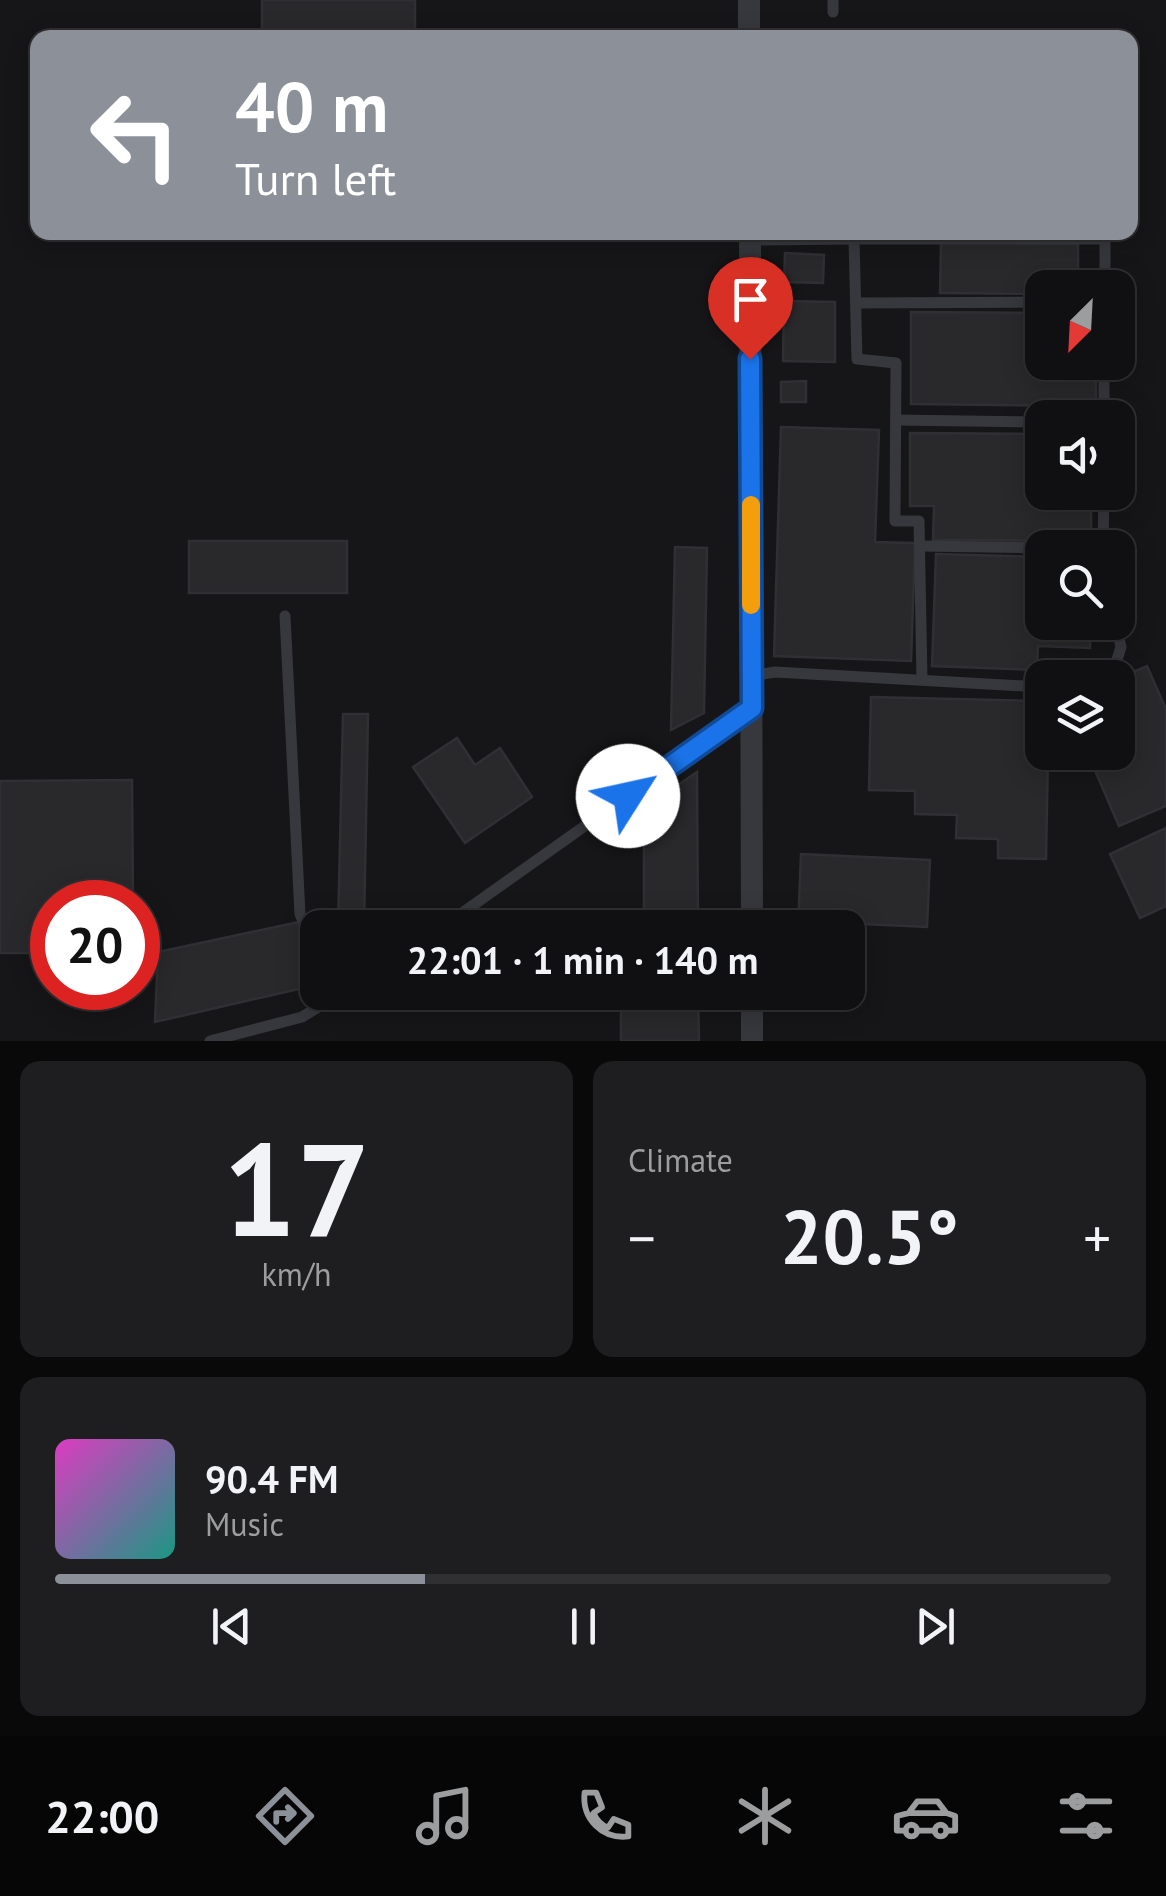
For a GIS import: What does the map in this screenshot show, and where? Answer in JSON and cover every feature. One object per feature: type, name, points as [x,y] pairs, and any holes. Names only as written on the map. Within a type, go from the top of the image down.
[{"type":"street","points":[[749,0],[749,30]]},
{"type":"street","points":[[750,240],[752,910]]},
{"type":"street","points":[[752,1010],[752,1041]]},
{"type":"lane","points":[[854,240],[857,359],[896,363],[896,522],[920,522],[922,680]]},
{"type":"lane","points":[[1104,270],[1105,240]]},
{"type":"lane","points":[[856,303],[1025,302]]},
{"type":"lane","points":[[896,420],[1025,422]]},
{"type":"lane","points":[[922,546],[1025,548]]},
{"type":"lane","points":[[284,616],[300,914]]},
{"type":"lane","points":[[752,676],[775,672],[1025,685]]},
{"type":"lane","points":[[466,910],[752,708]]},
{"type":"lane","points":[[210,1041],[302,1017],[313,1010]]},
{"type":"building","points":[[262,0],[415,0],[415,30],[262,30]]},
{"type":"building","points":[[941,243],[1078,244],[1078,270],[1025,270],[1025,294],[940,293]]},
{"type":"building","points":[[785,253],[824,255],[823,283],[784,282]]},
{"type":"building","points":[[784,301],[835,302],[835,362],[783,361]]},
{"type":"building","points":[[911,312],[1025,313],[1025,380],[1096,380],[1096,400],[1025,400],[1025,405],[911,404]]},
{"type":"building","points":[[806,381],[806,402],[781,402],[781,382]]},
{"type":"building","points":[[781,427],[879,430],[875,542],[915,543],[911,661],[774,656]]},
{"type":"building","points":[[910,433],[1025,434],[1025,510],[1091,510],[1091,530],[1025,530],[1025,541],[933,540],[934,506],[910,506]]},
{"type":"building","points":[[189,541],[347,541],[347,593],[189,593]]},
{"type":"building","points":[[675,547],[707,548],[704,713],[671,730]]},
{"type":"building","points":[[936,554],[1025,557],[1025,640],[1090,640],[1090,648],[1038,646],[1037,660],[1025,660],[1025,670],[932,666]]},
{"type":"building","points":[[1147,666],[1166,709],[1166,806],[1119,826],[1095,770],[1135,770],[1135,671]]},
{"type":"building","points":[[871,697],[1025,701],[1025,770],[1048,770],[1046,859],[998,858],[998,839],[956,838],[957,815],[915,814],[915,791],[869,790]]},
{"type":"building","points":[[343,714],[368,714],[364,910],[338,910]]},
{"type":"building","points":[[457,738],[475,765],[500,748],[532,797],[465,843],[413,767]]},
{"type":"building","points":[[697,772],[698,910],[644,910],[644,808]]},
{"type":"building","points":[[132,780],[133,880],[30,880],[30,953],[0,953],[0,781]]},
{"type":"building","points":[[1166,828],[1166,906],[1140,918],[1110,854]]},
{"type":"building","points":[[801,854],[930,860],[927,927],[865,924],[865,910],[799,910]]},
{"type":"building","points":[[299,922],[300,989],[155,1022],[156,1010],[160,1010],[160,952]]},
{"type":"building","points":[[621,1010],[698,1010],[699,1041],[621,1041]]},
{"type":"slow traffic","points":[[751,505],[751,605]]},
{"type":"route","points":[[628,796],[752,708],[750,359]]}]
